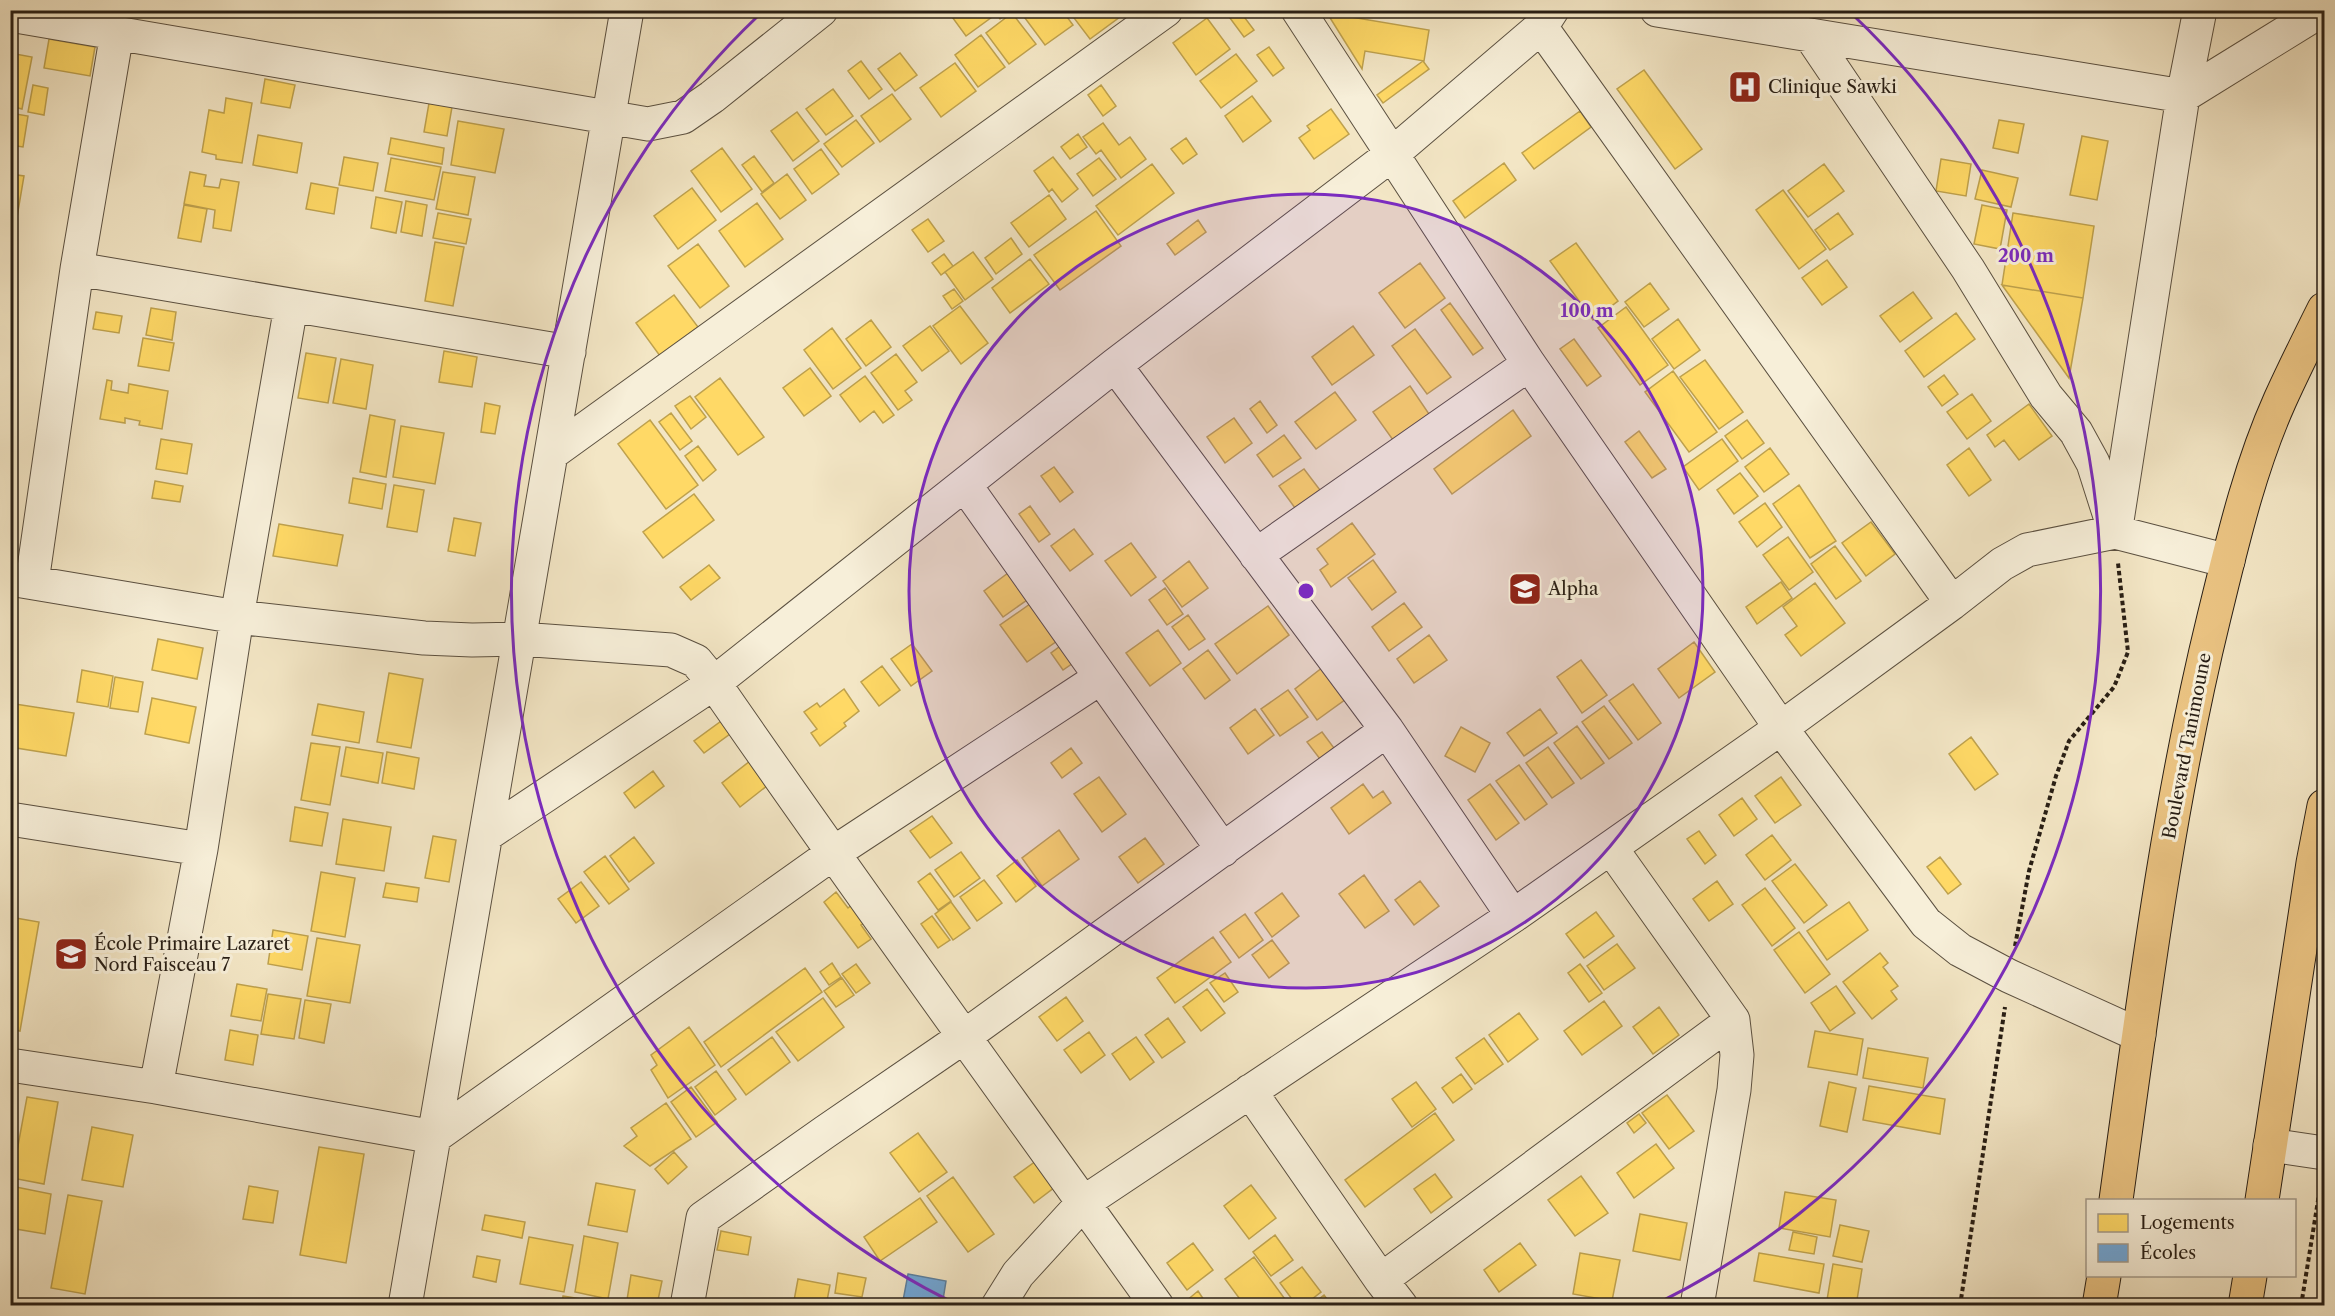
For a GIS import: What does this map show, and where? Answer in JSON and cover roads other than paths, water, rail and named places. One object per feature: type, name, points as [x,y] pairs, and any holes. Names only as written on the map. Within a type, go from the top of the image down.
[{"type":"main road","name":"Boulevard Tanimoune","points":[[2116,1199],[2164,860],[2196,691],[2228,561],[2256,466],[2279,402],[2325,309]]},
{"type":"main road","points":[[2262,1199],[2313,863],[2324,807]]},
{"type":"main road","points":[[2099,1305],[2104,1277]]},
{"type":"main road","points":[[2245,1305],[2250,1277]]},
{"type":"street","points":[[405,1305],[627,10]]},
{"type":"street","points":[[10,15],[648,124],[683,117],[712,97],[821,10]]},
{"type":"street","points":[[552,453],[1166,10]]},
{"type":"street","points":[[1298,10],[1529,364],[1781,728],[1926,923],[1960,950],[2009,976],[2139,1035]]},
{"type":"street","points":[[1657,10],[2183,96],[2322,10]]},
{"type":"street","points":[[2131,536],[2183,96],[2200,10]]},
{"type":"street","points":[[486,835],[714,683],[1115,365],[1391,155],[1547,19],[1952,603]]},
{"type":"street","points":[[117,33],[21,580],[237,617],[424,638],[520,639],[671,650],[696,661],[714,683],[832,855],[965,1036],[1157,1305]]},
{"type":"street","points":[[1810,35],[1968,269],[2046,396],[2076,432],[2131,536]]},
{"type":"street","points":[[77,269],[569,352]]},
{"type":"street","points":[[156,1087],[201,849],[237,617],[291,306]]},
{"type":"street","points":[[1256,555],[1529,364]]},
{"type":"street","points":[[1115,365],[1387,730],[1513,916]]},
{"type":"street","points":[[965,485],[1223,850]]},
{"type":"street","points":[[998,1305],[1018,1274],[1083,1203],[1611,848],[1781,728],[2002,564],[2027,550],[2131,536],[2228,561]]},
{"type":"street","points":[[10,1065],[156,1087],[434,1137],[832,855],[1100,678]]},
{"type":"street","points":[[687,1305],[703,1218],[965,1036],[1387,730]]},
{"type":"street","points":[[10,819],[201,849]]},
{"type":"street","points":[[1611,848],[1733,1020],[1737,1055],[1734,1090],[1697,1305]]},
{"type":"street","points":[[1381,1280],[1733,1020]]},
{"type":"street","points":[[1250,1091],[1381,1280],[1401,1305]]},
{"type":"street","points":[[2270,1145],[2324,1162]]},
{"type":"place","name":"Clinique Sawki","points":[[1745,87]]},
{"type":"place","name":"Alpha","points":[[1525,589]]},
{"type":"place","name":"École Primaire Lazaret Nord Faisceau 7","points":[[71,954]]}]
